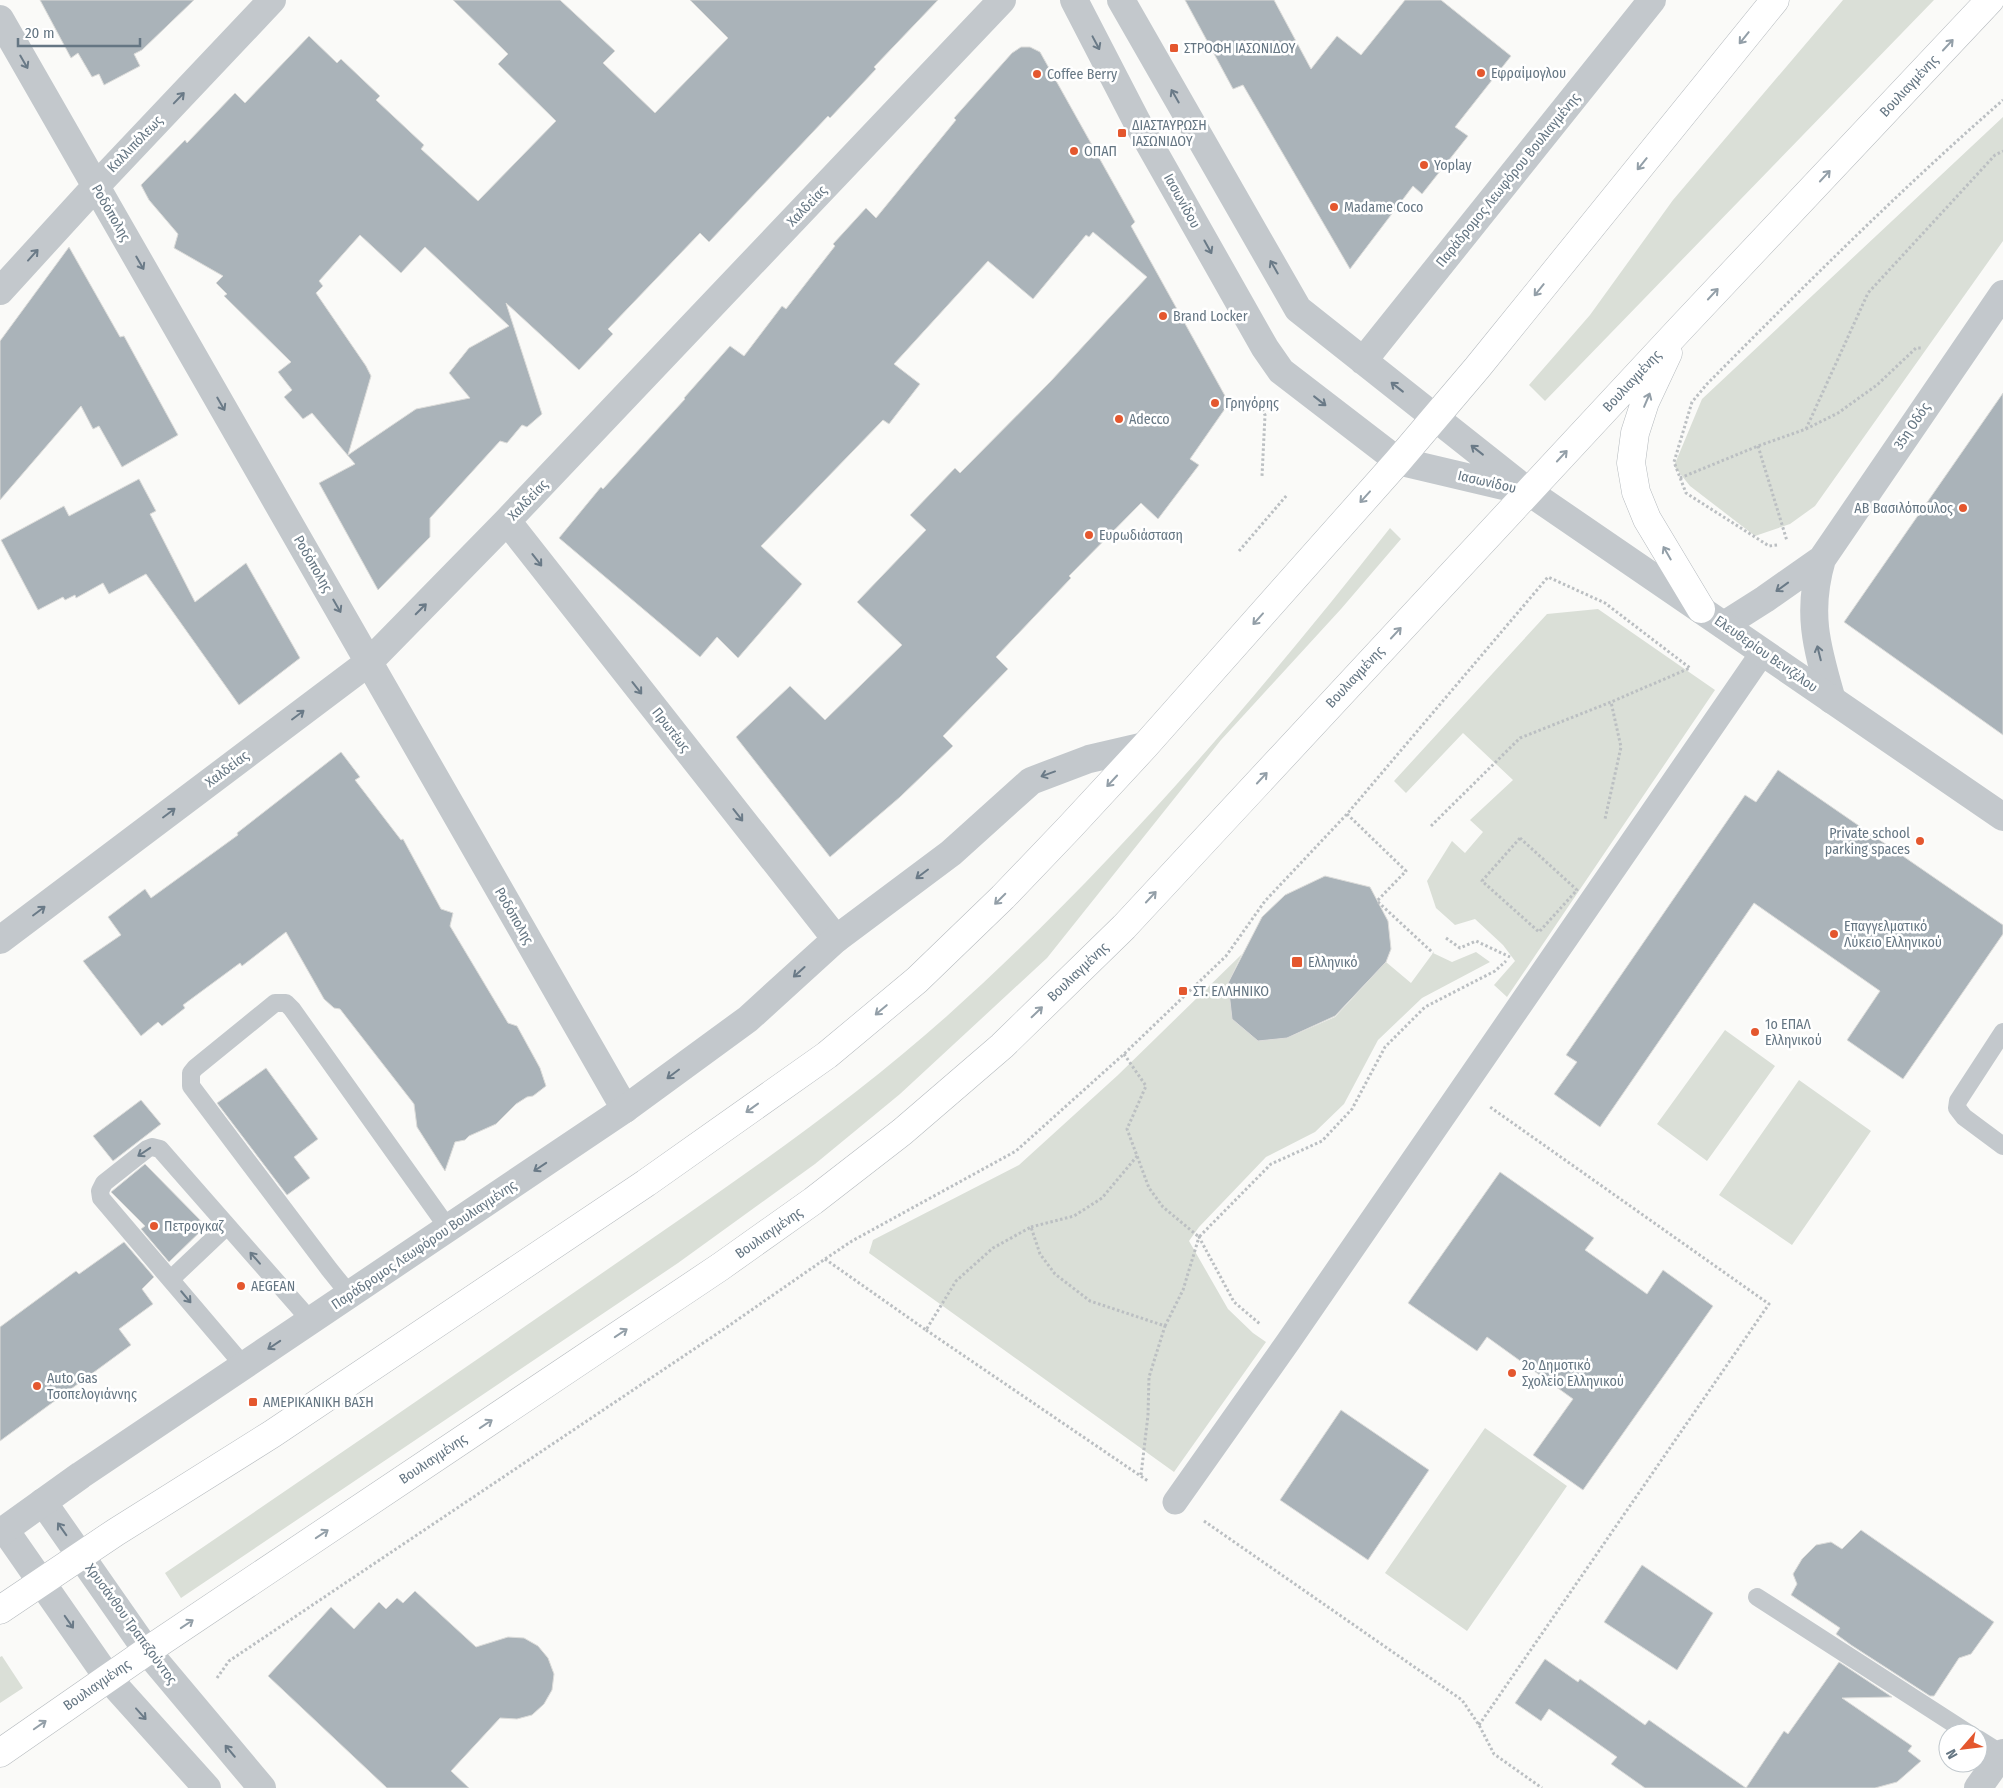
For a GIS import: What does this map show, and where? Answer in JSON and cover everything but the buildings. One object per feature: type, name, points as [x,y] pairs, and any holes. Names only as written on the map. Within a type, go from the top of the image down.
[{"type":"main road","points":[[0,1610],[80,1555],[272,1434],[646,1183],[827,1054],[917,980],[1003,897],[1145,746],[1436,418],[1775,0]]},
{"type":"main road","name":"Βουλιαγμένης","points":[[0,1753],[147,1651],[720,1267],[814,1201],[902,1132],[1002,1046],[1124,927],[1680,329],[1990,0]]},
{"type":"main road","points":[[1680,329],[1645,402],[1635,433],[1631,463],[1636,492],[1647,519],[1701,609]]},
{"type":"street","name":"Καλλιπόλεως","points":[[0,291],[96,186],[272,0]]},
{"type":"street","name":"Χαλδείας","points":[[0,940],[369,662],[507,521],[1002,0]]},
{"type":"street","name":"Ιασωνίδου","points":[[1074,0],[1137,122],[1265,348],[1281,371],[1398,461],[1529,492]]},
{"type":"street","name":"Ιασωνίδου","points":[[1121,0],[1298,309],[1529,492]]},
{"type":"street","name":"Παράδρομος Λεωφόρου Βουλιαγμένης","points":[[1363,361],[1652,0]]},
{"type":"street","name":"Ροδόπολης","points":[[0,19],[625,1109]]},
{"type":"street","name":"35η Οδός","points":[[1832,700],[1818,650],[1813,617],[1816,581],[1822,559],[2003,294]]},
{"type":"street","name":"Ελευθερίου Βενιζέλου","points":[[1529,492],[2003,817]]},
{"type":"street","name":"Πρωτέως","points":[[507,521],[836,939]]},
{"type":"street","name":"35η Οδός","points":[[1724,625],[1766,599],[1822,559]]},
{"type":"street","points":[[1176,1502],[1763,652]]},
{"type":"street","name":"Παράδρομος Λεωφόρου Βουλιαγμένης","points":[[2,1531],[625,1109],[748,1018],[836,939],[950,853],[1031,780],[1089,759],[1145,746]]},
{"type":"street","name":"Χρυσάνθου Τραπεζούντος","points":[[43,1502],[147,1651],[262,1788]]},
{"type":"street","points":[[2,1531],[41,1582],[108,1678],[207,1788]]},
{"type":"street","points":[[1978,1788],[2002,1754]]},
{"type":"lane","points":[[350,1295],[329,1270],[191,1086],[191,1073],[195,1068],[275,1004],[286,1003],[292,1009],[448,1228]]},
{"type":"lane","points":[[2003,1032],[1958,1101],[1957,1108],[1964,1117],[2003,1146]]},
{"type":"lane","points":[[244,1366],[102,1198],[100,1190],[104,1183],[147,1149],[152,1147],[160,1149],[311,1321]]},
{"type":"lane","points":[[171,1279],[227,1226]]},
{"type":"lane","points":[[1757,1597],[1952,1723]]},
{"type":"lane","points":[[1988,1745],[2002,1754]]},
{"type":"path","points":[[1758,446],[1788,544],[1769,546],[1686,493],[1674,462],[1692,402],[1706,384],[1938,157],[2003,100]]},
{"type":"path","points":[[1806,429],[1868,292],[1995,155],[2003,151]]},
{"type":"path","points":[[1680,478],[1758,446],[1806,429],[1838,413],[1877,385],[1916,348],[1924,348]]},
{"type":"path","points":[[1258,398],[1265,415],[1262,476]]},
{"type":"path","points":[[1239,551],[1287,495]]},
{"type":"path","points":[[1431,826],[1520,738],[1690,668],[1605,602],[1548,577]]},
{"type":"path","points":[[1600,827],[1605,819],[1621,747],[1611,702]]},
{"type":"path","points":[[1347,814],[1406,871],[1377,901],[1434,953]]},
{"type":"path","points":[[1520,838],[1577,890],[1539,932],[1536,930],[1482,881],[1520,838]]},
{"type":"path","points":[[1568,882],[1572,874]]},
{"type":"path","points":[[1531,936],[1536,930]]},
{"type":"path","points":[[1446,938],[1460,948],[1476,941],[1511,957]]},
{"type":"path","points":[[1141,1475],[1148,1416],[1149,1377],[1165,1326],[1183,1290],[1199,1236],[1271,1164],[1322,1141],[1352,1109],[1385,1048],[1425,1007],[1495,971],[1516,952]]},
{"type":"path","points":[[1124,1054],[1146,1086],[1127,1129],[1149,1188],[1163,1207],[1199,1236],[1234,1302]]},
{"type":"path","points":[[1463,1088],[1769,1304],[1479,1725]]},
{"type":"path","points":[[926,1330],[956,1281],[993,1248],[1031,1227],[1074,1216],[1102,1198],[1138,1155]]},
{"type":"path","points":[[1031,1227],[1040,1254],[1055,1274],[1090,1301],[1165,1326]]},
{"type":"path","points":[[825,1259],[926,1330],[1141,1475],[1176,1502],[1462,1700],[1479,1725],[1494,1754],[1542,1788]]},
{"type":"shaded area","points":[[1843,0],[1934,0],[1545,401],[1529,385],[1590,315],[1673,200]]},
{"type":"shaded area","points":[[2003,117],[2003,241],[1815,506],[1790,524],[1755,536],[1690,486],[1674,466],[1702,399]]},
{"type":"shaded area","points":[[1390,528],[1401,539],[1341,609],[1221,740],[1047,958],[900,1094],[815,1164],[678,1263],[181,1598],[165,1573],[775,1152],[906,1052],[947,1016],[1008,960],[1066,902],[1179,782],[1286,657]]},
{"type":"shaded area","points":[[1598,609],[1715,690],[1507,997],[1494,985],[1515,961],[1503,945],[1475,919],[1455,925],[1436,908],[1427,881],[1452,841],[1465,853],[1483,832],[1470,820],[1513,780],[1463,733],[1406,793],[1394,781],[1547,614]]},
{"type":"shaded area","points":[[1476,952],[1490,962],[1422,998],[1378,1040],[1344,1104],[1315,1132],[1266,1157],[1199,1227],[1189,1241],[1228,1309],[1253,1333],[1266,1342],[1174,1472],[869,1253],[873,1240],[1019,1165],[1118,1075],[1242,954],[1228,983],[1232,1019],[1258,1041],[1287,1038],[1335,1017],[1386,962],[1411,983],[1433,953],[1452,962]]},
{"type":"shaded area","points":[[1725,1030],[1775,1066],[1707,1161],[1657,1124]]},
{"type":"shaded area","points":[[1799,1080],[1871,1131],[1792,1245],[1719,1195]]},
{"type":"shaded area","points":[[1485,1428],[1567,1486],[1467,1631],[1385,1573]]},
{"type":"shaded area","points":[[2,1656],[23,1688],[0,1703],[0,1657]]},
{"type":"place","name":"ΣΤΡΟΦΗ ΙΑΣΩΝΙΔΟΥ","points":[[1174,48]]},
{"type":"place","name":"Εφραίμογλου","points":[[1481,73]]},
{"type":"place","name":"Coffee Berry","points":[[1037,74]]},
{"type":"place","name":"ΔΙΑΣΤΑΥΡΩΣΗ ΙΑΣΩΝΙΔΟΥ","points":[[1122,133]]},
{"type":"place","name":"ΟΠΑΠ","points":[[1074,151]]},
{"type":"place","name":"Yoplay","points":[[1424,165]]},
{"type":"place","name":"Madame Coco","points":[[1334,207]]},
{"type":"place","name":"Brand Locker","points":[[1163,316]]},
{"type":"place","name":"Γρηγόρης","points":[[1215,403]]},
{"type":"place","name":"Adecco","points":[[1119,419]]},
{"type":"place","name":"ΑΒ Βασιλόπουλος","points":[[1963,508]]},
{"type":"place","name":"Ευρωδιάσταση","points":[[1089,535]]},
{"type":"place","name":"Private school parking spaces","points":[[1920,841]]},
{"type":"place","name":"Επαγγελματικό Λύκειο Ελληνικού","points":[[1834,934]]},
{"type":"place","name":"Ελληνικό","points":[[1297,962]]},
{"type":"place","name":"ΣΤ. ΕΛΛΗΝΙΚΟ","points":[[1183,991]]},
{"type":"place","name":"1ο ΕΠΑΛ Ελληνικού","points":[[1755,1032]]},
{"type":"place","name":"Πετρογκαζ","points":[[154,1226]]},
{"type":"place","name":"AEGEAN","points":[[241,1286]]},
{"type":"place","name":"2ο Δημοτικό Σχολείο Ελληνικού","points":[[1512,1373]]},
{"type":"place","name":"Auto Gas Τσοπελογιάννης","points":[[37,1386]]},
{"type":"place","name":"ΑΜΕΡΙΚΑΝΙΚΗ ΒΑΣΗ","points":[[253,1402]]}]
